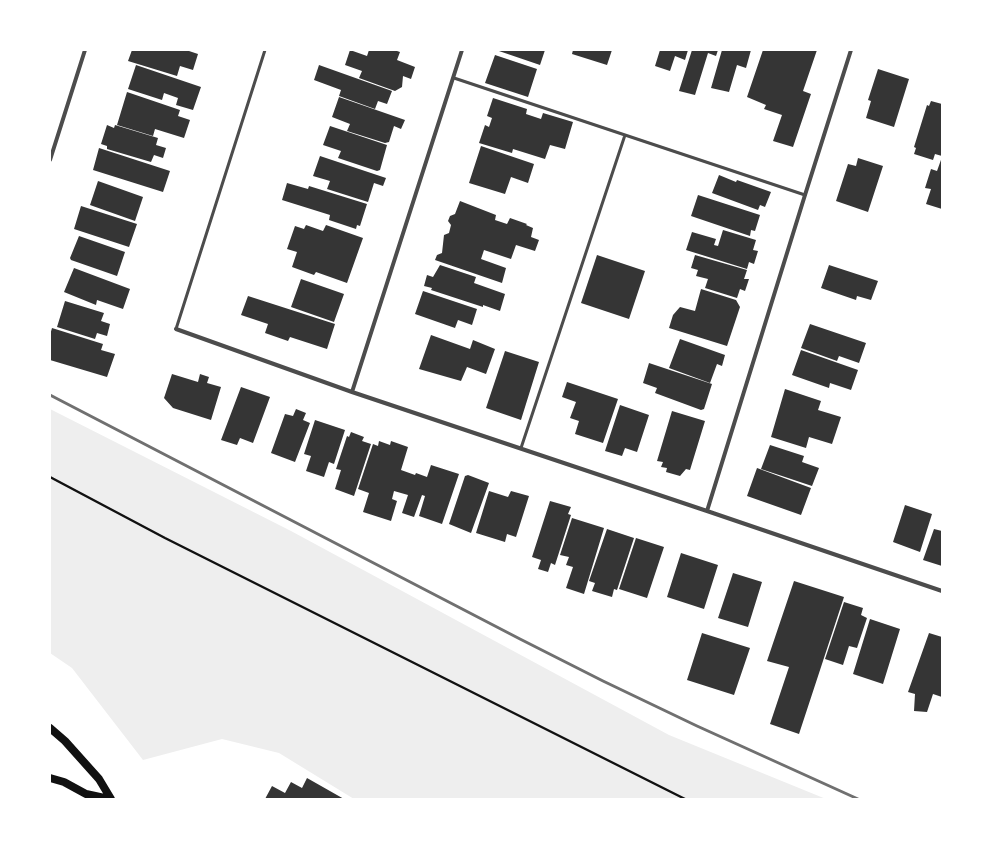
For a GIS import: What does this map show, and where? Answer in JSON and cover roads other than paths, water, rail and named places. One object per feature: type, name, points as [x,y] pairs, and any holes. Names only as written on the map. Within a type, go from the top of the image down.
[{"type":"main road","points":[[50,728],[65,741],[99,779],[110,799]]},
{"type":"main road","points":[[50,778],[64,782],[86,794],[110,799]]},
{"type":"street","points":[[50,160],[85,50]]},
{"type":"street","points":[[352,392],[462,50]]},
{"type":"street","points":[[707,510],[851,50]]},
{"type":"street","points":[[176,329],[352,392],[707,510],[942,591]]},
{"type":"lane","points":[[176,329],[265,50]]},
{"type":"lane","points":[[454,78],[805,195]]},
{"type":"lane","points":[[521,448],[625,135]]},
{"type":"railway","points":[[50,395],[603,681],[697,726],[858,799]]}]
